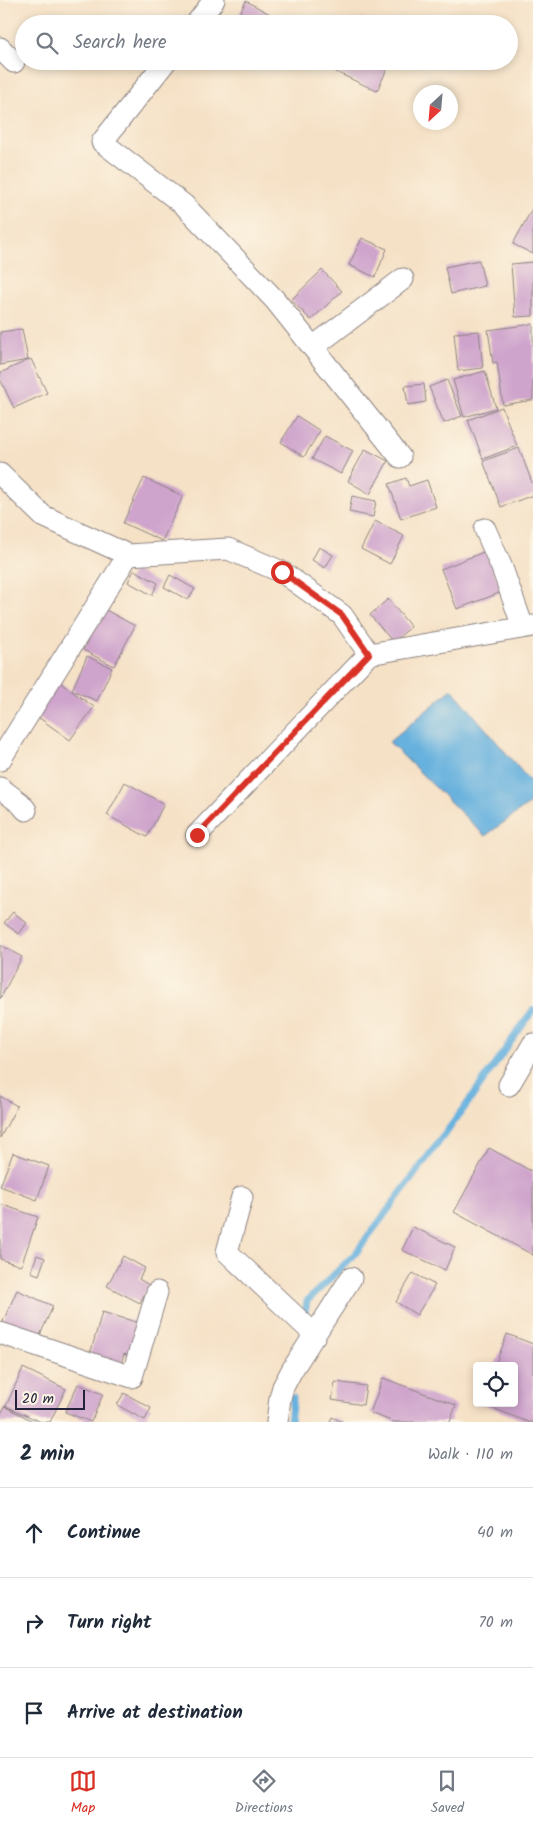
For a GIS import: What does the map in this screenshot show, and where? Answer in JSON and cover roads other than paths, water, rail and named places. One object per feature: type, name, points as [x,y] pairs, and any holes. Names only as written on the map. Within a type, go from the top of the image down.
[{"type":"street","points":[[203,15],[214,0]]},
{"type":"street","points":[[159,70],[102,142],[184,205],[275,300],[400,457]]},
{"type":"street","points":[[313,347],[403,279]]},
{"type":"street","points":[[0,474],[43,516],[128,555],[228,549],[282,572],[342,615],[369,654]]},
{"type":"street","points":[[197,835],[369,654],[528,627],[485,529]]},
{"type":"street","points":[[0,760],[128,555]]},
{"type":"street","points":[[0,788],[26,810]]},
{"type":"street","points":[[509,1085],[533,1044]]},
{"type":"street","points":[[242,1197],[227,1252],[315,1335]]},
{"type":"street","points":[[277,1422],[283,1387],[351,1278]]},
{"type":"street","points":[[0,1333],[132,1377],[156,1292]]},
{"type":"water","points":[[452,689],[533,785],[533,801],[485,836],[389,742]]},
{"type":"waterway","points":[[304,1319],[307,1301],[355,1254],[465,1107],[533,1010]]},
{"type":"waterway","points":[[290,1422],[293,1398]]}]
